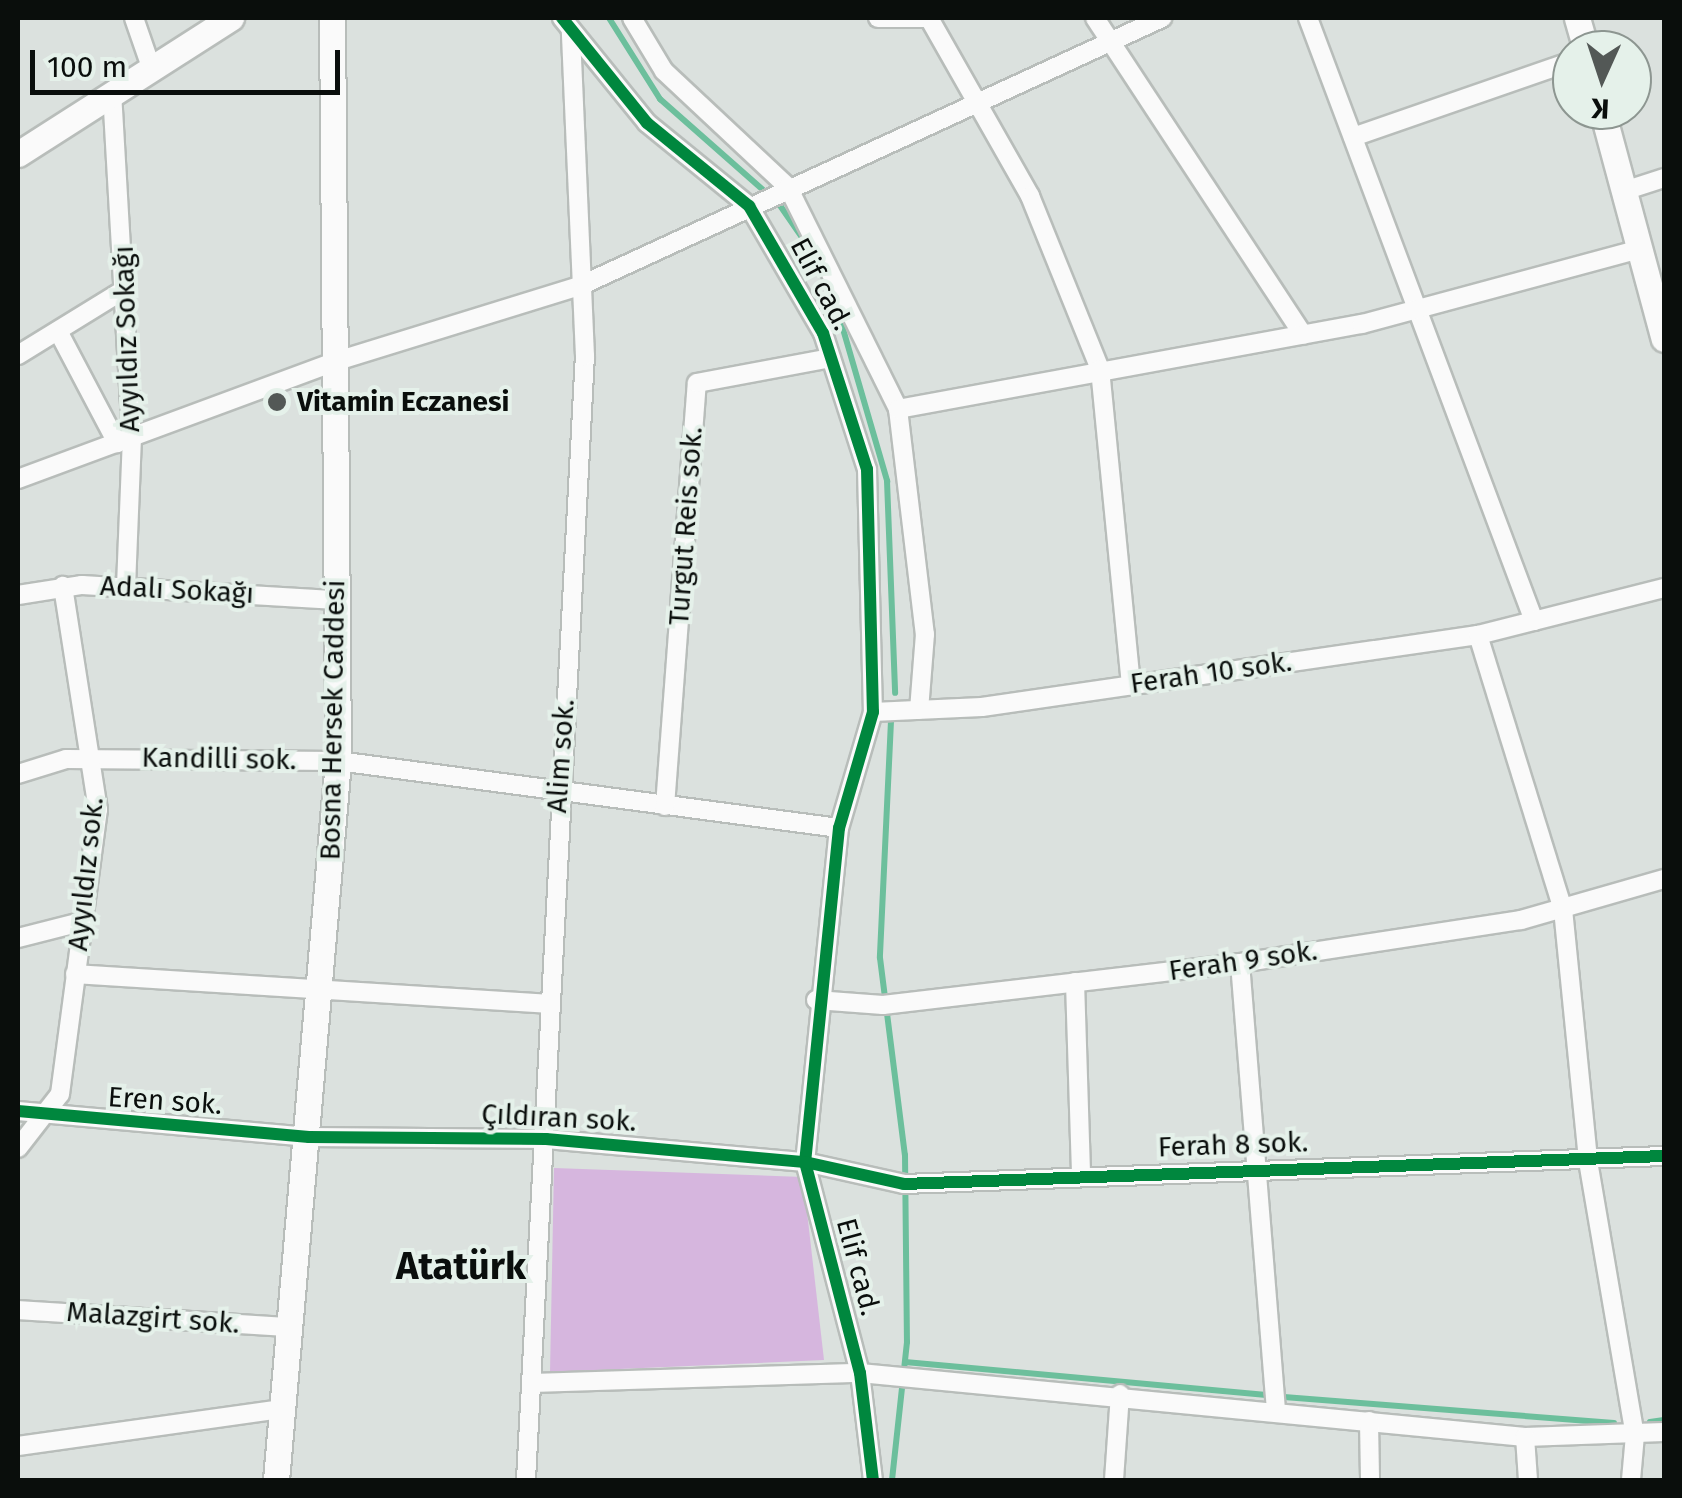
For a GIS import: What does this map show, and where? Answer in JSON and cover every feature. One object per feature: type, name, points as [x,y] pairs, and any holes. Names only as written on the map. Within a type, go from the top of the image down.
[{"type":"main road","points":[[18,154],[150,66],[231,18]]},
{"type":"main road","name":"Bosna Hersek Caddesi","points":[[276,1480],[309,1136],[338,761],[332,18]]},
{"type":"main road","points":[[1607,130],[1664,339]]},
{"type":"street","points":[[134,18],[150,66]]},
{"type":"street","name":"Elif cad.","points":[[632,18],[664,71],[788,188],[898,409],[925,634],[919,710]]},
{"type":"street","points":[[878,18],[927,18],[1030,196],[1100,372],[1131,685]]},
{"type":"street","points":[[1095,18],[1303,335]]},
{"type":"street","points":[[18,479],[337,361],[582,286],[1109,39],[1162,18]]},
{"type":"street","points":[[1308,18],[1534,620]]},
{"type":"street","name":"Elif cad.","points":[[567,24],[648,123],[748,206],[831,358],[867,468],[874,712]]},
{"type":"street","name":"Alim sok.","points":[[526,1480],[546,1139],[557,792],[582,286],[567,24]]},
{"type":"street","points":[[1352,137],[1552,67]]},
{"type":"street","name":"Ayyıldız Sokağı","points":[[112,92],[127,288],[126,586]]},
{"type":"street","points":[[1624,191],[1664,178]]},
{"type":"street","points":[[898,409],[1303,335],[1417,310],[1640,249]]},
{"type":"street","points":[[18,355],[127,288]]},
{"type":"street","points":[[58,330],[124,440]]},
{"type":"street","name":"Turgut Reis sok.","points":[[665,806],[697,383],[831,358]]},
{"type":"street","name":"Adalı Sokağı","points":[[18,595],[63,586],[126,586],[337,600]]},
{"type":"street","name":"Ayyıldız sok.","points":[[18,1148],[60,1094],[98,810],[94,758],[63,586]]},
{"type":"street","name":"Ferah 10 sok.","points":[[874,712],[1131,685],[1478,634],[1664,588]]},
{"type":"street","points":[[1478,634],[1563,909],[1588,1161],[1635,1435],[1631,1480]]},
{"type":"street","points":[[839,828],[874,712]]},
{"type":"street","name":"Kandilli sok.","points":[[18,774],[94,758],[338,761],[839,828]]},
{"type":"street","name":"Elif cad.","points":[[839,828],[816,1000],[805,1162],[860,1373],[874,1480]]},
{"type":"street","name":"Ferah 9 sok.","points":[[816,1000],[883,1004],[1240,964],[1563,909],[1664,879]]},
{"type":"street","points":[[18,938],[81,922]]},
{"type":"street","points":[[1240,964],[1252,1168],[1276,1410]]},
{"type":"street","points":[[75,974],[320,993],[550,1004]]},
{"type":"street","points":[[1075,982],[1081,1176]]},
{"type":"street","name":"Eren sok.","points":[[18,1111],[41,1117],[309,1136]]},
{"type":"street","name":"Çıldıran sok.","points":[[309,1136],[546,1139],[805,1162]]},
{"type":"street","name":"Ferah 8 sok.","points":[[805,1162],[904,1184],[1252,1168],[1664,1156]]},
{"type":"street","name":"Malazgirt sok.","points":[[18,1310],[289,1326]]},
{"type":"street","points":[[534,1383],[860,1373],[1120,1394],[1525,1438],[1664,1432]]},
{"type":"street","points":[[1114,1480],[1120,1394]]},
{"type":"street","points":[[18,1446],[280,1409]]},
{"type":"street","points":[[1369,1421],[1370,1480]]},
{"type":"street","points":[[1525,1438],[1528,1480]]},
{"type":"shaded area","points":[[554,1168],[803,1177],[824,1360],[550,1372]]},
{"type":"waterway","points":[[609,18],[660,99],[779,204],[808,246]]},
{"type":"waterway","points":[[834,298],[887,481],[895,693]]},
{"type":"waterway","points":[[891,721],[880,958],[905,1155],[907,1342],[892,1480]]},
{"type":"waterway","points":[[905,1362],[1266,1395]]},
{"type":"waterway","points":[[1284,1397],[1614,1423]]},
{"type":"waterway","points":[[1650,1422],[1664,1420]]},
{"type":"cycle path","points":[[562,18],[647,123],[749,206],[823,333],[867,469],[873,712],[839,828],[805,1162],[860,1373],[873,1480]]},
{"type":"cycle path","points":[[18,1111],[309,1137],[546,1139],[805,1162],[904,1184],[1664,1156]]},
{"type":"place","name":"Vitamin Eczanesi","points":[[277,402]]},
{"type":"district","name":"Atatürk","points":[[461,1267]]}]
